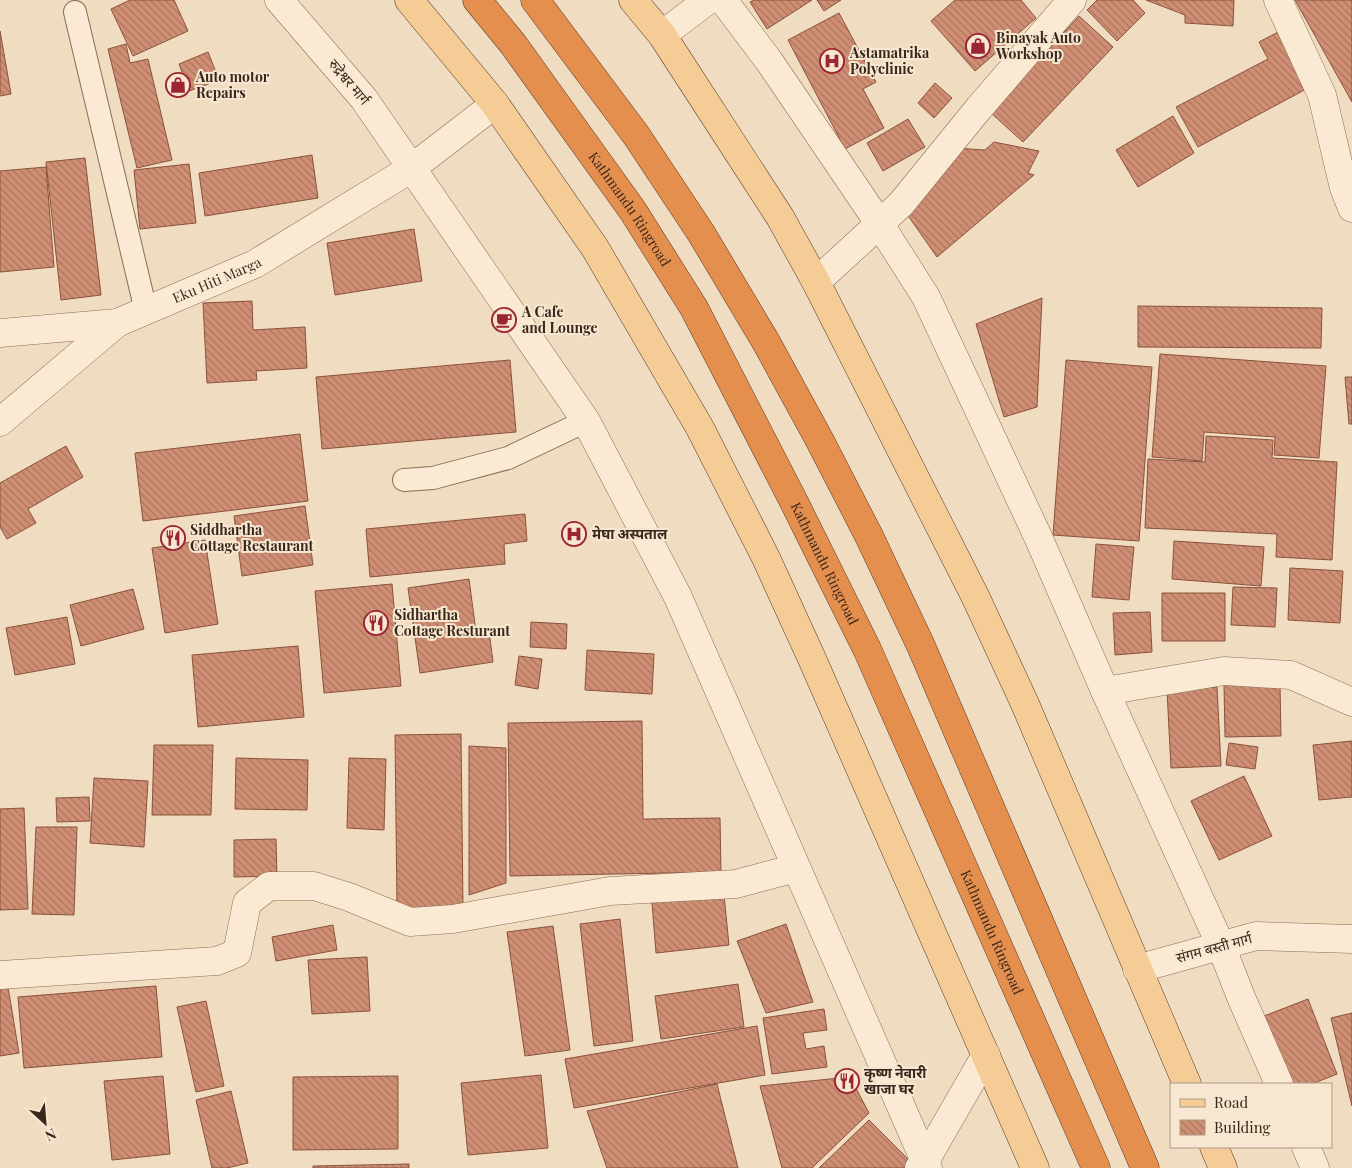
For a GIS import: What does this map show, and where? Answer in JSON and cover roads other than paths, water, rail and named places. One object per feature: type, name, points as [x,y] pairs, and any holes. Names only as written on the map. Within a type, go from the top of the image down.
[{"type":"highway","name":"Kathmandu Ringroad","points":[[477,0],[513,44],[628,203],[694,308],[867,649],[1096,1168]]},
{"type":"highway","points":[[535,0],[636,135],[702,233],[820,439],[870,536],[920,646],[1145,1168]]},
{"type":"main road","points":[[409,0],[496,104],[596,248],[700,428],[766,558],[817,670],[1035,1168]]},
{"type":"main road","points":[[633,0],[662,36],[780,217],[816,282],[976,598],[1025,704],[1187,1083]]},
{"type":"main road","points":[[1214,1148],[1223,1168]]},
{"type":"street","name":"रुद्रेश्वर मार्ग","points":[[279,0],[364,99],[586,421],[678,597],[924,1166]]},
{"type":"street","points":[[662,36],[708,0]]},
{"type":"street","points":[[723,0],[769,61],[879,223],[926,297],[1039,539],[1105,691],[1221,946],[1241,998],[1279,1083]]},
{"type":"street","points":[[816,282],[901,204],[979,108],[1072,0]]},
{"type":"street","points":[[1278,0],[1322,95],[1344,188],[1352,208]]},
{"type":"street","name":"Eku Hiti Marga","points":[[0,333],[116,323],[255,264],[412,168],[496,104]]},
{"type":"street","points":[[0,422],[116,323]]},
{"type":"street","points":[[1105,691],[1224,671],[1291,675],[1352,702]]},
{"type":"street","points":[[0,975],[216,961],[236,953],[247,903],[269,886],[314,886],[349,897],[410,922],[453,919],[610,892],[736,884],[796,868]]},
{"type":"street","name":"संगम बस्ती मार्ग","points":[[1137,969],[1256,936],[1352,939]]},
{"type":"street","points":[[924,1166],[986,1055]]},
{"type":"street","points":[[1306,1148],[1315,1168]]},
{"type":"lane","points":[[74,12],[146,311]]},
{"type":"lane","points":[[404,480],[433,478],[508,458],[586,421]]},
{"type":"place","name":"Binayak Auto Workshop","points":[[978,46]]},
{"type":"place","name":"Astamatrika Polyclinic","points":[[832,61]]},
{"type":"place","name":"Auto motor Repairs","points":[[178,85]]},
{"type":"place","name":"A Cafe and Lounge","points":[[504,320]]},
{"type":"place","name":"मेघा अस्पताल","points":[[574,534]]},
{"type":"place","name":"Siddhartha Cottage Restaurant","points":[[173,538]]},
{"type":"place","name":"Sidhartha Cottage Resturant","points":[[376,623]]},
{"type":"place","name":"कृष्ण नेवारी खाजा घर","points":[[847,1081]]}]
